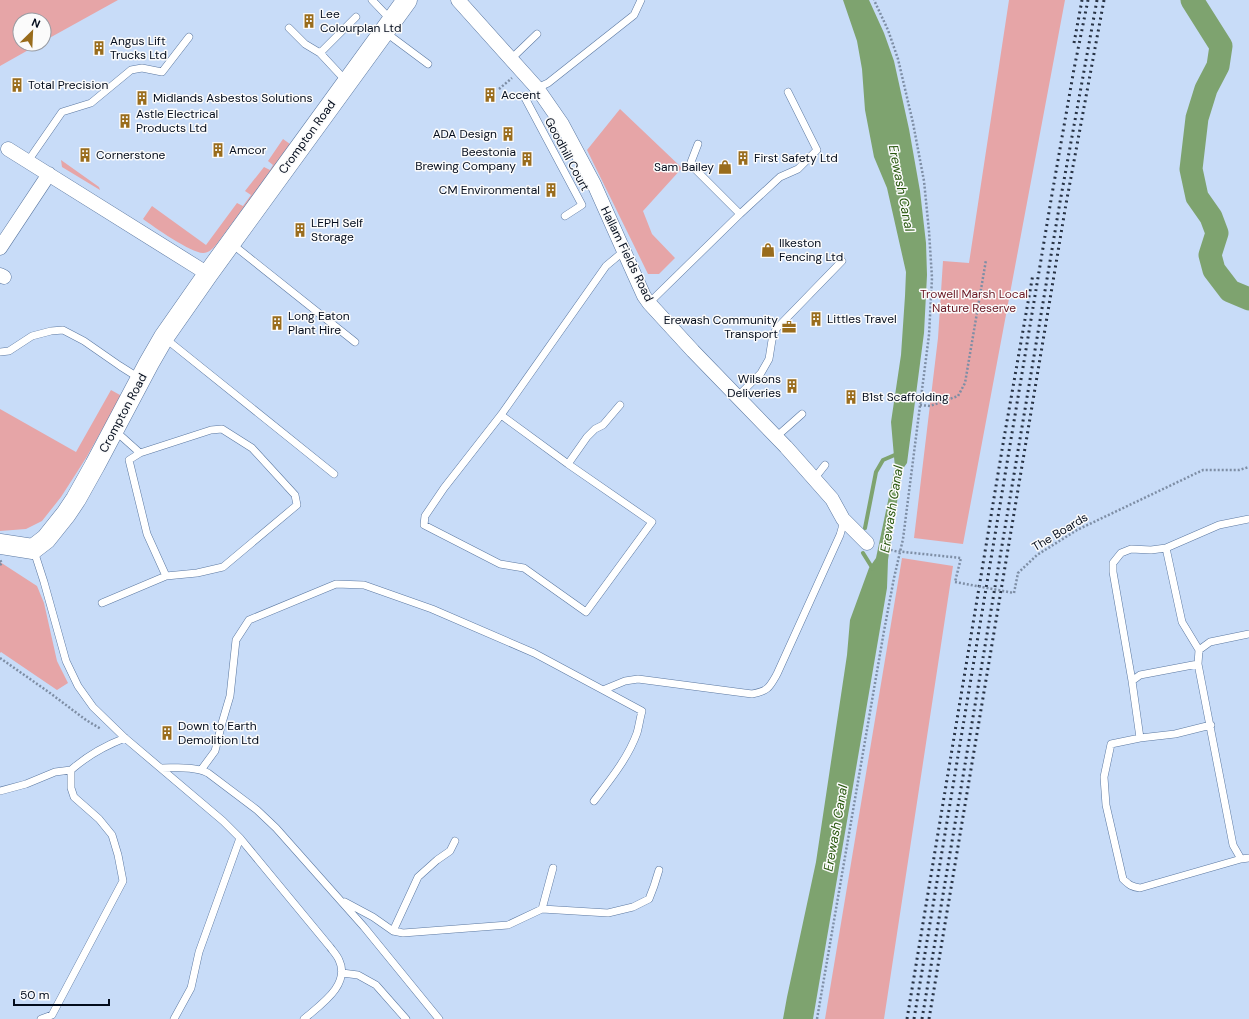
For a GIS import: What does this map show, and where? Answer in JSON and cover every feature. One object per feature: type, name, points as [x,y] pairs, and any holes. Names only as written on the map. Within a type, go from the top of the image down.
[{"type":"street","name":"Crompton Road","points":[[33,549],[46,539],[66,514],[88,479],[164,337],[230,243],[407,0]]},
{"type":"street","name":"Hallam Fields Road","points":[[458,0],[537,88],[562,124],[594,184],[641,289],[649,303],[692,351],[776,437],[832,499],[843,519],[870,544]]},
{"type":"street","points":[[4,146],[208,274]]},
{"type":"street","points":[[0,248],[49,174]]},
{"type":"street","points":[[4,550],[33,549]]},
{"type":"lane","points":[[372,0],[388,26],[428,64]]},
{"type":"lane","points":[[537,88],[548,82],[634,15],[641,0]]},
{"type":"lane","points":[[320,53],[356,17]]},
{"type":"lane","points":[[289,28],[305,44],[320,53],[347,82]]},
{"type":"lane","points":[[511,59],[538,34]]},
{"type":"lane","points":[[28,161],[62,112],[91,102],[130,70],[142,68],[162,72],[189,37]]},
{"type":"lane","points":[[649,303],[780,177],[798,169],[817,150],[788,92]]},
{"type":"lane","name":"Goodhill Court","points":[[524,96],[582,205],[565,216]]},
{"type":"lane","points":[[698,144],[691,162],[694,168],[740,214]]},
{"type":"lane","points":[[230,243],[355,342]]},
{"type":"lane","points":[[501,414],[568,464],[652,522],[586,612],[524,568],[500,564],[424,525],[425,516],[444,488],[501,414],[606,266],[624,250]]},
{"type":"lane","points":[[738,397],[761,373],[770,359],[772,340],[776,329],[842,261]]},
{"type":"lane","points":[[0,352],[9,351],[32,336],[63,330],[84,341],[141,379]]},
{"type":"lane","points":[[164,337],[334,474]]},
{"type":"lane","points":[[568,464],[587,437],[595,429],[603,425],[620,405]]},
{"type":"lane","points":[[776,437],[802,414]]},
{"type":"lane","points":[[102,603],[166,576],[197,573],[223,567],[297,506],[295,495],[252,448],[222,429],[211,430],[140,453],[129,460],[147,534],[166,576]]},
{"type":"lane","points":[[113,432],[121,436],[140,453]]},
{"type":"lane","points":[[814,479],[825,465]]},
{"type":"lane","points":[[603,690],[625,681],[638,679],[752,694],[764,692],[771,685],[790,646],[840,535],[843,519]]},
{"type":"lane","points":[[1140,738],[1132,680],[1113,572],[1113,563],[1121,553],[1131,549],[1151,550],[1166,548],[1219,525],[1249,520]]},
{"type":"lane","points":[[1166,548],[1182,622],[1199,650],[1198,664],[1211,725],[1234,845],[1245,858],[1140,888],[1129,885],[1123,879],[1106,805],[1104,777],[1111,744],[1140,738],[1175,734],[1211,725]]},
{"type":"lane","points":[[33,549],[44,582],[66,661],[78,686],[93,707],[240,838],[330,947],[339,960],[342,973],[338,986],[328,998],[304,1019]]},
{"type":"lane","points":[[202,770],[216,751],[230,696],[236,640],[249,620],[336,584],[364,585],[440,612],[534,653],[642,711],[637,732],[626,755],[608,783],[594,801]]},
{"type":"lane","points":[[1199,650],[1210,642],[1249,634]]},
{"type":"lane","points":[[1132,680],[1140,674],[1198,664]]},
{"type":"lane","points":[[0,791],[26,784],[55,772],[71,770],[102,747],[126,738]]},
{"type":"lane","points":[[162,768],[202,770],[257,810],[276,828],[341,900],[438,1019]]},
{"type":"lane","points":[[41,1019],[52,1015],[123,881],[112,835],[99,819],[74,797],[71,788],[71,770]]},
{"type":"lane","points":[[174,1019],[191,988],[199,952],[240,838]]},
{"type":"lane","points":[[393,931],[418,877],[437,860],[450,851],[454,841]]},
{"type":"lane","points":[[542,909],[553,868]]},
{"type":"lane","points":[[341,900],[373,917],[393,931],[403,933],[508,925],[542,909],[608,913],[633,907],[648,899],[659,870]]},
{"type":"lane","points":[[342,973],[358,975],[376,985],[406,1019]]},
{"type":"path","points":[[817,1019],[899,551],[903,539],[929,335],[932,278],[924,181],[913,123],[898,60],[888,30],[874,0]]},
{"type":"path","points":[[920,405],[930,406],[958,396],[965,383],[986,260]]},
{"type":"path","name":"The Boards","points":[[899,551],[962,558],[956,582],[1014,593],[1018,574],[1037,555],[1077,530],[1203,470],[1240,470],[1249,467]]},
{"type":"path","points":[[870,544],[899,551]]},
{"type":"path","points":[[0,565],[2,563],[4,550]]},
{"type":"path","points":[[0,658],[97,728],[126,738]]},
{"type":"green space","points":[[0,0],[118,0],[52,37],[52,12],[12,12],[12,52],[25,52],[0,66]]},
{"type":"green space","name":"Trowell Marsh Local Nature Reserve","points":[[1009,0],[1065,0],[963,544],[914,538],[938,338],[943,261],[969,263]]},
{"type":"green space","points":[[620,109],[682,168],[643,211],[652,234],[675,258],[659,274],[648,274],[587,150]]},
{"type":"green space","points":[[283,139],[290,144],[216,245],[209,252],[203,253],[190,249],[143,219],[152,206],[206,245],[237,203],[243,206],[251,195],[245,191],[264,167],[270,170],[273,165],[268,161]]},
{"type":"green space","points":[[61,160],[99,187],[100,190],[62,167]]},
{"type":"green space","points":[[111,390],[120,395],[120,398],[86,458],[61,497],[42,521],[26,529],[0,531],[0,409],[76,452]]},
{"type":"green space","points":[[902,558],[953,566],[884,1019],[825,1019]]},
{"type":"green space","points":[[0,562],[37,586],[44,603],[57,661],[68,683],[57,690],[1,652],[0,653]]},
{"type":"water","name":"Erewash Canal","points":[[843,0],[869,0],[884,33],[894,61],[909,129],[920,191],[926,243],[927,275],[924,333],[907,463],[902,470],[888,560],[887,588],[813,1019],[783,1019],[816,862],[847,655],[850,620],[869,568],[876,558],[895,468],[891,422],[901,355],[906,272],[887,188],[874,157],[865,110],[862,69],[857,41]]},
{"type":"waterway","points":[[1192,0],[1221,46],[1218,66],[1206,89],[1197,118],[1191,169],[1197,197],[1211,217],[1217,233],[1210,255],[1214,270],[1230,291],[1249,299]]},
{"type":"waterway","name":"Erewash Canal","points":[[865,528],[876,472],[883,460],[897,454]]},
{"type":"waterway","points":[[863,553],[873,569]]},
{"type":"railway","points":[[1074,43],[1082,0]]},
{"type":"railway","points":[[914,1019],[1051,200],[1074,69],[1088,0]]},
{"type":"railway","points":[[922,1019],[1060,202],[1097,0]]},
{"type":"railway","points":[[929,1019],[1066,204],[1104,0]]},
{"type":"railway","points":[[907,1019],[1004,438],[1033,274]]},
{"type":"place","name":"Lee Colourplan Ltd","points":[[309,21]]},
{"type":"place","name":"Angus Lift Trucks Ltd","points":[[99,48]]},
{"type":"place","name":"Total Precision","points":[[17,85]]},
{"type":"place","name":"Accent","points":[[490,95]]},
{"type":"place","name":"Midlands Asbestos Solutions","points":[[142,98]]},
{"type":"place","name":"Astle Electrical Products Ltd","points":[[125,121]]},
{"type":"place","name":"ADA Design","points":[[508,134]]},
{"type":"place","name":"Amcor","points":[[218,150]]},
{"type":"place","name":"Cornerstone","points":[[85,155]]},
{"type":"place","name":"First Safety Ltd","points":[[743,158]]},
{"type":"place","name":"Beestonia Brewing Company","points":[[527,159]]},
{"type":"place","name":"Sam Bailey","points":[[725,167]]},
{"type":"place","name":"CM Environmental","points":[[551,190]]},
{"type":"place","name":"LEPH Self Storage","points":[[300,230]]},
{"type":"place","name":"Ilkeston Fencing Ltd","points":[[768,250]]},
{"type":"place","name":"Littles Travel","points":[[816,319]]},
{"type":"place","name":"Long Eaton Plant Hire","points":[[277,323]]},
{"type":"place","name":"Erewash Community Transport","points":[[789,327]]},
{"type":"place","name":"Wilsons Deliveries","points":[[792,386]]},
{"type":"place","name":"B1st Scaffolding","points":[[851,397]]},
{"type":"place","name":"Down to Earth Demolition Ltd","points":[[167,733]]}]
